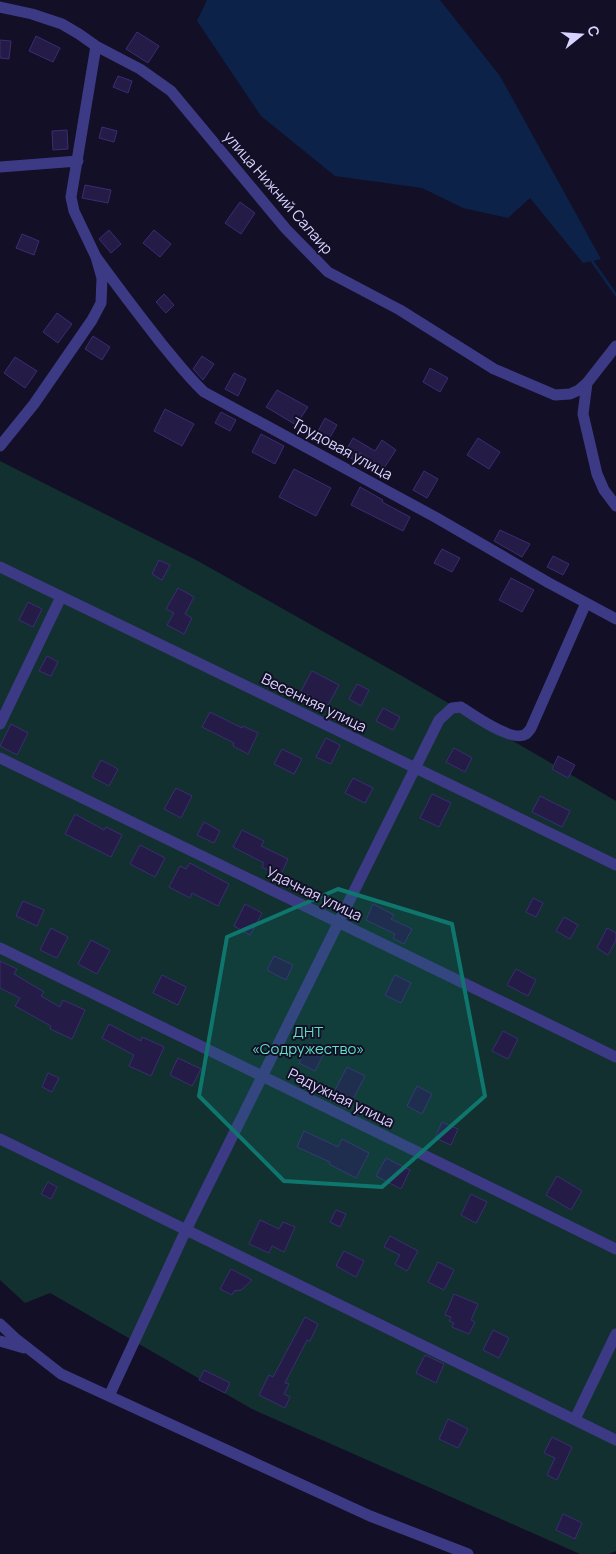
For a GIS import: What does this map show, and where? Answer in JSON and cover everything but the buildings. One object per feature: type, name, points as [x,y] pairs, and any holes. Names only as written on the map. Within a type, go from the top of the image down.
[{"type":"street","name":"улица Нижний Салаир","points":[[0,7],[32,14],[62,24],[96,46],[140,69],[171,91],[286,229],[328,272],[400,310],[494,368],[556,395],[570,394],[579,390],[587,383]]},
{"type":"street","points":[[0,446],[34,404],[101,303],[102,278],[96,257],[74,211],[71,197],[96,46]]},
{"type":"street","points":[[0,167],[78,161]]},
{"type":"street","name":"Трудовая улица","points":[[96,257],[133,308],[191,380],[204,392],[435,517],[616,619]]},
{"type":"street","points":[[616,346],[587,383],[583,414],[597,474],[604,490],[616,506]]},
{"type":"street","name":"Весенняя улица","points":[[0,567],[616,866]]},
{"type":"street","points":[[0,724],[61,597]]},
{"type":"street","points":[[109,1396],[186,1230],[439,720],[452,708],[461,707],[508,734],[519,736],[526,734],[531,728],[586,603]]},
{"type":"street","name":"Удачная улица","points":[[0,758],[616,1056]]},
{"type":"street","name":"Радужная улица","points":[[0,948],[616,1249]]},
{"type":"street","points":[[0,1139],[616,1440]]},
{"type":"street","points":[[0,1324],[61,1374],[370,1516],[468,1554]]},
{"type":"street","points":[[575,1419],[616,1334]]},
{"type":"street","points":[[0,1341],[31,1350]]},
{"type":"highlighted area","points":[[338,889],[452,924],[485,1096],[382,1187],[284,1181],[199,1096],[227,937]]},
{"type":"green space","name":"ДНТ «Содружество»","points":[[0,461],[198,561],[402,676],[616,801],[616,1551],[609,1554],[580,1554],[252,1409],[50,1293],[25,1303],[0,1280]]},
{"type":"water","points":[[207,0],[440,0],[500,76],[601,259],[583,263],[530,198],[508,218],[463,208],[422,188],[335,176],[261,116],[197,21]]},
{"type":"waterway","points":[[592,261],[616,295]]}]
